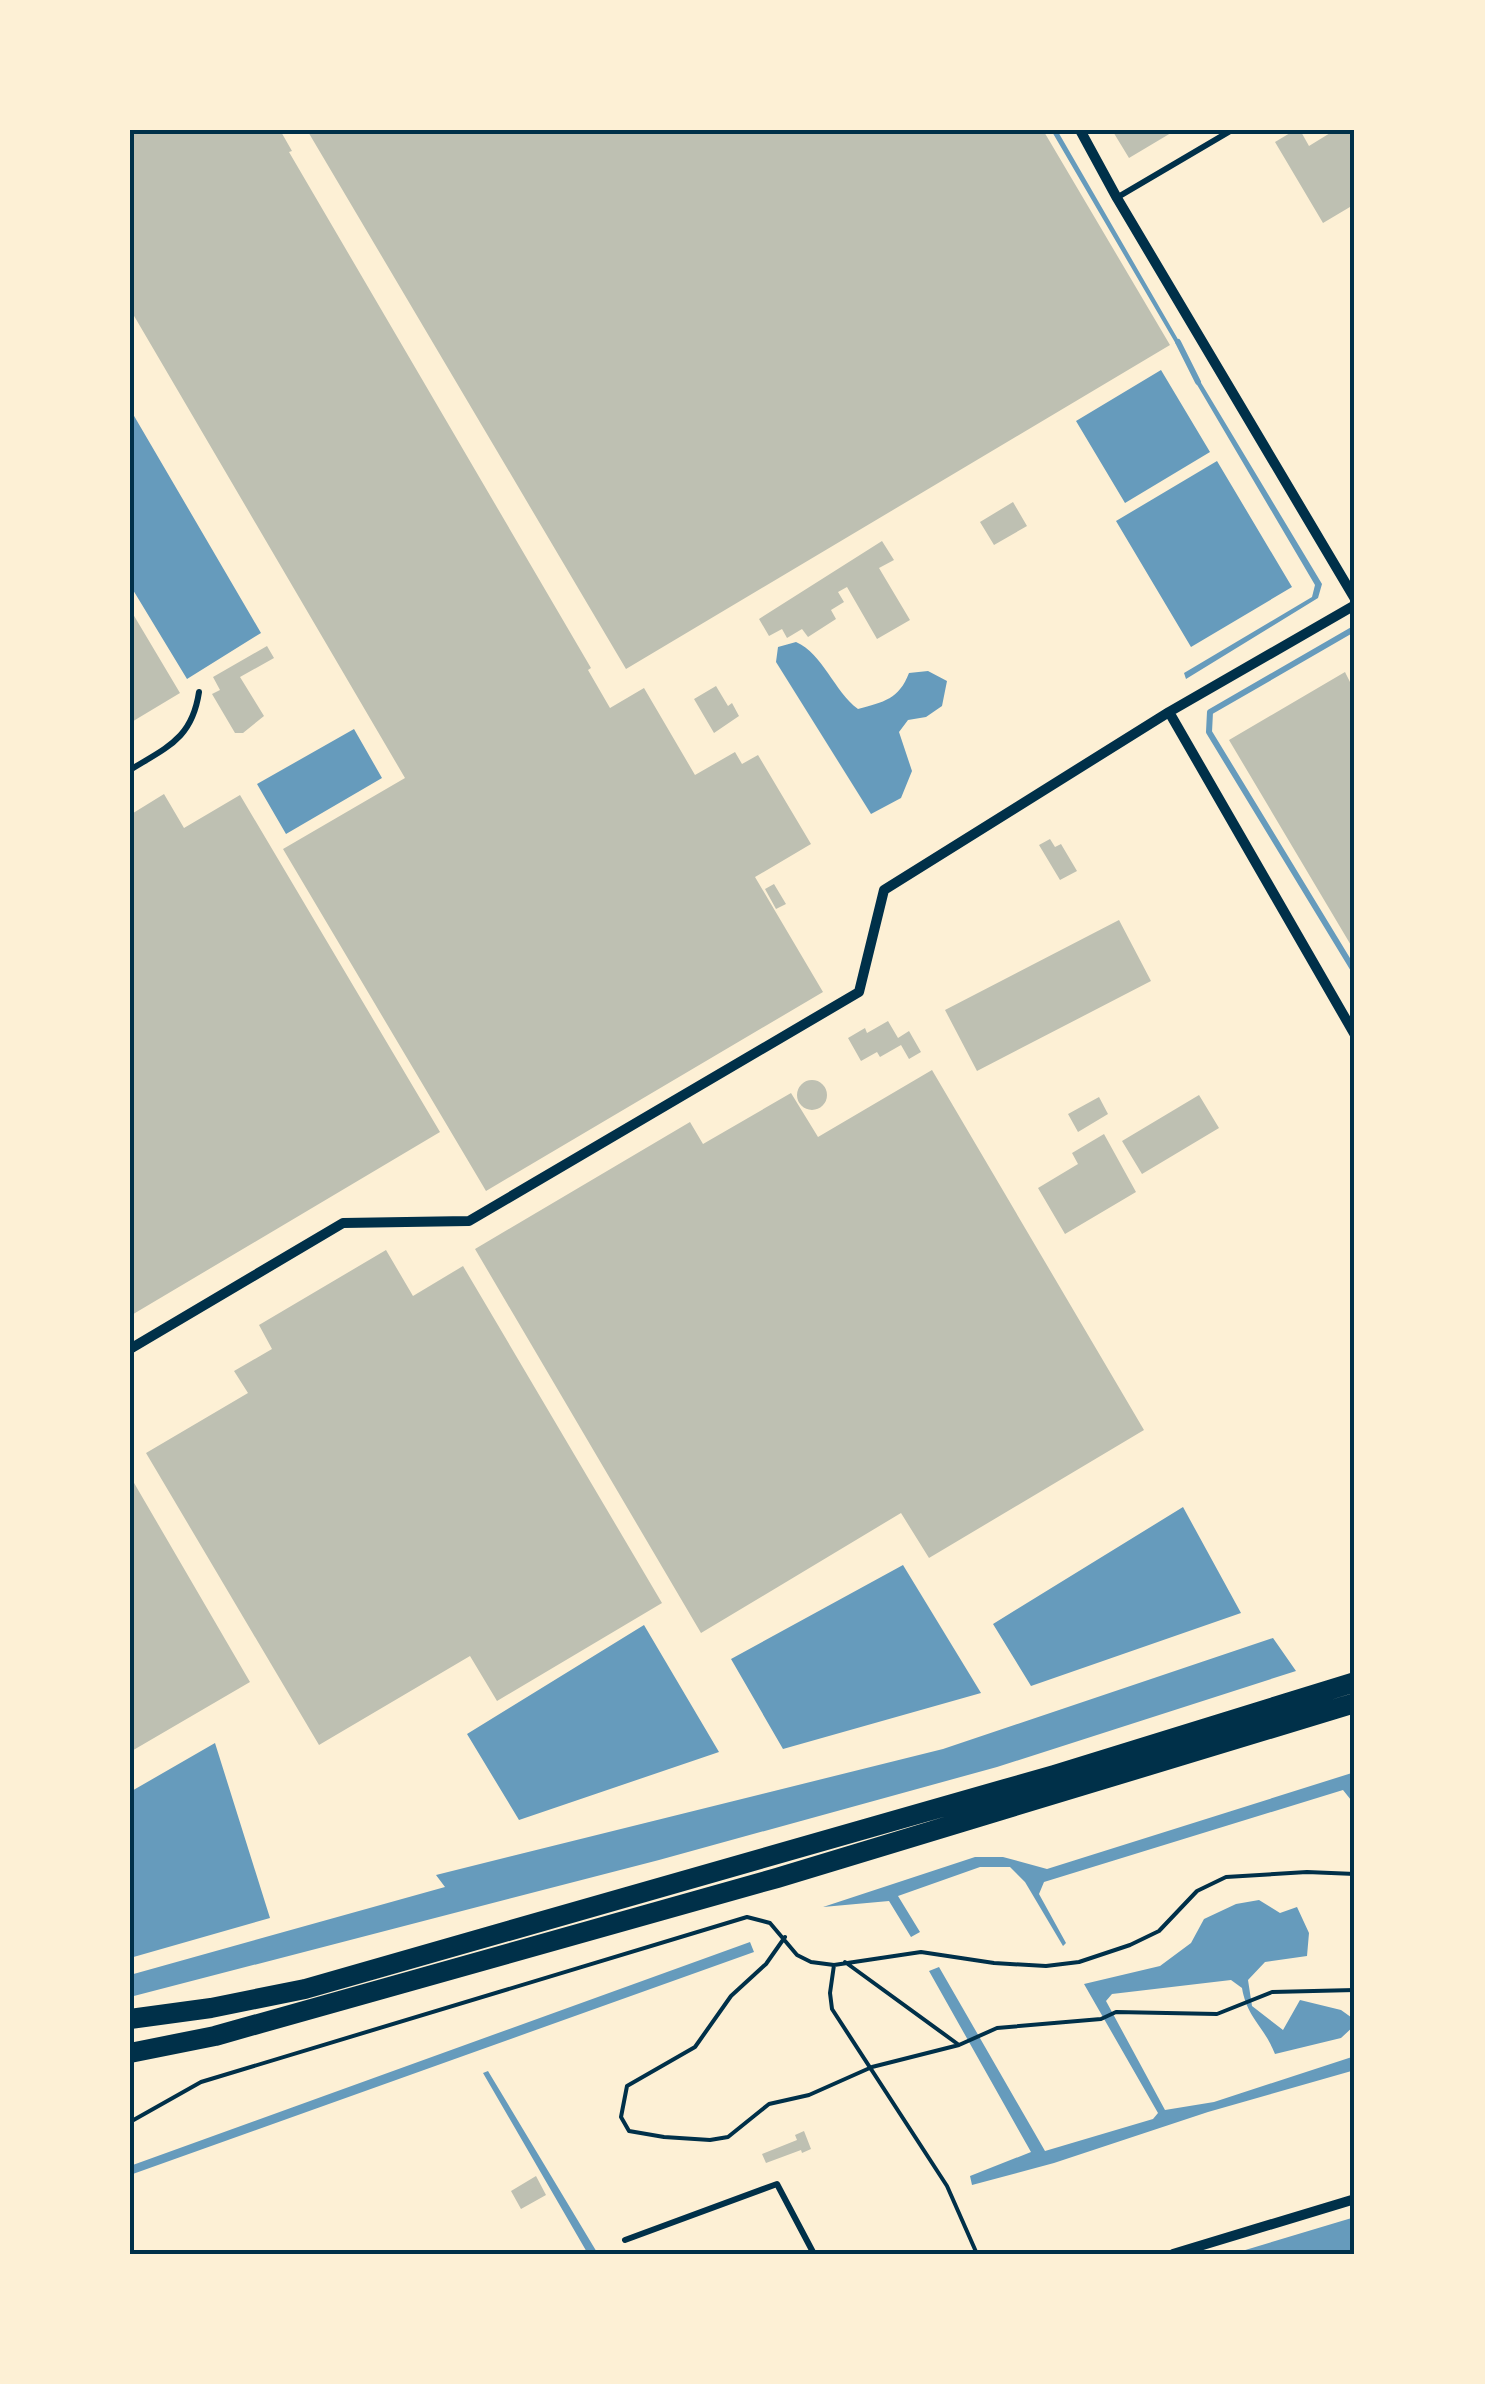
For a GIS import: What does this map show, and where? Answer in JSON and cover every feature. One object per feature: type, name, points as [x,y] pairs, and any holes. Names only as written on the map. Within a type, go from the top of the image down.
[{"type":"main road","points":[[130,2019],[305,1989],[1054,1775],[1355,1682]]},
{"type":"main road","points":[[130,2053],[216,2036],[777,1878],[1355,1703]]},
{"type":"street","points":[[130,1349],[343,1223],[470,1221],[859,992],[884,890],[1169,712],[1355,602],[1080,130]]},
{"type":"street","points":[[1169,712],[1355,1035]]},
{"type":"street","points":[[1172,2254],[1355,2199]]},
{"type":"lane","points":[[1117,198],[1232,130]]},
{"type":"lane","points":[[130,770],[184,736],[199,692]]},
{"type":"lane","points":[[625,2240],[777,2184],[814,2254]]},
{"type":"path","points":[[130,2122],[201,2082],[747,1917],[770,1923],[797,1955],[812,1962],[834,1965],[922,1952],[1046,1966],[1079,1962],[1160,1931],[1198,1891],[1226,1877],[1307,1872],[1355,1874]]},
{"type":"path","points":[[785,1937],[766,1964],[731,1996],[695,2047],[627,2086],[621,2116],[629,2131],[664,2137],[728,2137],[769,2104],[808,2095],[872,2068],[968,2043],[997,2028],[1101,2018],[1116,2012],[1216,2014],[1254,1998],[1304,1990],[1355,1990]]},
{"type":"path","points":[[845,1962],[958,2045]]},
{"type":"path","points":[[834,1965],[832,2010],[947,2186],[977,2254]]},
{"type":"water","points":[[1051,130],[1057,130],[1179,341],[1176,344]]},
{"type":"water","points":[[1161,370],[1210,452],[1125,503],[1076,421]]},
{"type":"water","points":[[1200,381],[1322,584],[1318,598],[1186,679],[1184,673],[1312,597],[1315,585],[1196,383]]},
{"type":"water","points":[[130,409],[261,633],[187,679],[130,585]]},
{"type":"water","points":[[1217,461],[1292,587],[1191,647],[1116,521]]},
{"type":"water","points":[[796,642],[814,655],[858,709],[890,698],[909,673],[928,671],[947,681],[942,706],[926,717],[908,720],[899,732],[912,771],[901,798],[871,814],[776,662],[778,647]]},
{"type":"water","points":[[354,729],[382,778],[286,834],[257,784]]},
{"type":"water","points":[[1183,1507],[1241,1613],[1031,1686],[993,1624]]},
{"type":"water","points":[[903,1565],[981,1693],[783,1749],[731,1659]]},
{"type":"water","points":[[644,1625],[719,1752],[519,1820],[467,1734]]},
{"type":"water","points":[[1273,1638],[1296,1671],[997,1767],[659,1860],[130,1997],[130,1975],[445,1887],[436,1875],[943,1749]]},
{"type":"water","points":[[215,1743],[270,1918],[130,1958],[130,1792]]},
{"type":"water","points":[[1355,1772],[1355,1805],[1343,1790],[1044,1882],[1039,1894],[1066,1943],[1063,1946],[1025,1882],[1010,1867],[980,1867],[898,1896],[920,1932],[911,1937],[889,1901],[823,1907],[975,1857],[1003,1857],[1047,1869]]},
{"type":"water","points":[[1259,1900],[1280,1913],[1297,1907],[1309,1933],[1307,1956],[1265,1962],[1248,1980],[1252,2006],[1283,2030],[1300,2000],[1341,2010],[1355,2020],[1355,2025],[1341,2038],[1275,2054],[1248,2007],[1242,1988],[1231,1980],[1112,1994],[1106,2001],[1165,2110],[1214,2102],[1355,2056],[1355,2070],[972,2185],[970,2176],[1031,2152],[929,1971],[939,1967],[1045,2151],[1153,2119],[1158,2113],[1084,1984],[1160,1966],[1191,1943],[1204,1919],[1236,1904]]},
{"type":"water","points":[[750,1942],[754,1952],[130,2175],[130,2166]]},
{"type":"water","points":[[488,2071],[598,2254],[588,2254],[483,2073]]},
{"type":"water","points":[[1355,2217],[1355,2254],[1232,2254]]},
{"type":"building","points":[[130,130],[280,130],[292,151],[289,152],[591,668],[588,670],[610,708],[644,688],[695,775],[735,752],[742,764],[758,755],[811,844],[755,877],[823,992],[486,1191],[283,849],[405,778],[130,309]]},
{"type":"building","points":[[307,130],[1043,130],[1170,345],[626,669]]},
{"type":"building","points":[[1112,130],[1176,130],[1129,158]]},
{"type":"building","points":[[1300,130],[1309,146],[1335,130],[1355,130],[1355,204],[1323,223],[1275,142]]},
{"type":"building","points":[[1013,502],[1027,526],[994,545],[980,522]]},
{"type":"building","points":[[882,541],[894,560],[879,568],[910,620],[877,639],[847,587],[838,592],[844,602],[831,610],[836,619],[808,637],[802,629],[787,638],[782,629],[769,636],[759,619]]},
{"type":"building","points":[[130,609],[180,693],[130,723]]},
{"type":"building","points":[[267,646],[274,658],[240,677],[264,716],[243,733],[235,733],[212,694],[220,690],[213,677]]},
{"type":"building","points":[[1345,672],[1351,684],[1355,682],[1355,952],[1229,740]]},
{"type":"building","points":[[716,686],[739,716],[714,733],[694,699]]},
{"type":"building","points":[[164,794],[184,828],[240,795],[440,1132],[130,1316],[130,815]]},
{"type":"building","points":[[1050,839],[1055,847],[1061,844],[1077,871],[1060,880],[1039,845]]},
{"type":"building","points":[[774,884],[786,904],[776,909],[765,889]]},
{"type":"building","points":[[1119,920],[1151,981],[977,1071],[945,1010]]},
{"type":"building","points":[[888,1021],[898,1038],[909,1031],[921,1052],[909,1059],[901,1045],[880,1057],[877,1052],[861,1061],[848,1038]]},
{"type":"building","points":[[932,1070],[1144,1430],[929,1558],[901,1513],[701,1633],[475,1249],[690,1122],[703,1144],[791,1093],[818,1137]]},
{"type":"building","points":[[812,1080],[823,1084],[827,1095],[823,1106],[812,1110],[801,1106],[797,1095],[801,1084]]},
{"type":"building","points":[[1199,1095],[1219,1128],[1142,1174],[1122,1141]]},
{"type":"building","points":[[1099,1097],[1108,1114],[1078,1132],[1068,1114]]},
{"type":"building","points":[[1104,1134],[1136,1192],[1065,1234],[1038,1188],[1078,1164],[1072,1153]]},
{"type":"building","points":[[386,1250],[413,1296],[463,1266],[662,1603],[497,1701],[470,1656],[319,1745],[146,1453],[248,1393],[234,1371],[272,1349],[259,1325]]},
{"type":"building","points":[[130,1476],[250,1682],[130,1752]]},
{"type":"building","points":[[804,2131],[811,2149],[766,2163],[762,2154],[797,2140],[795,2135]]},
{"type":"building","points":[[536,2176],[546,2195],[521,2209],[511,2191]]},
{"type":"waterway","points":[[1178,342],[1198,382]]},
{"type":"waterway","points":[[1352,630],[1210,712],[1209,732],[1355,972]]}]
